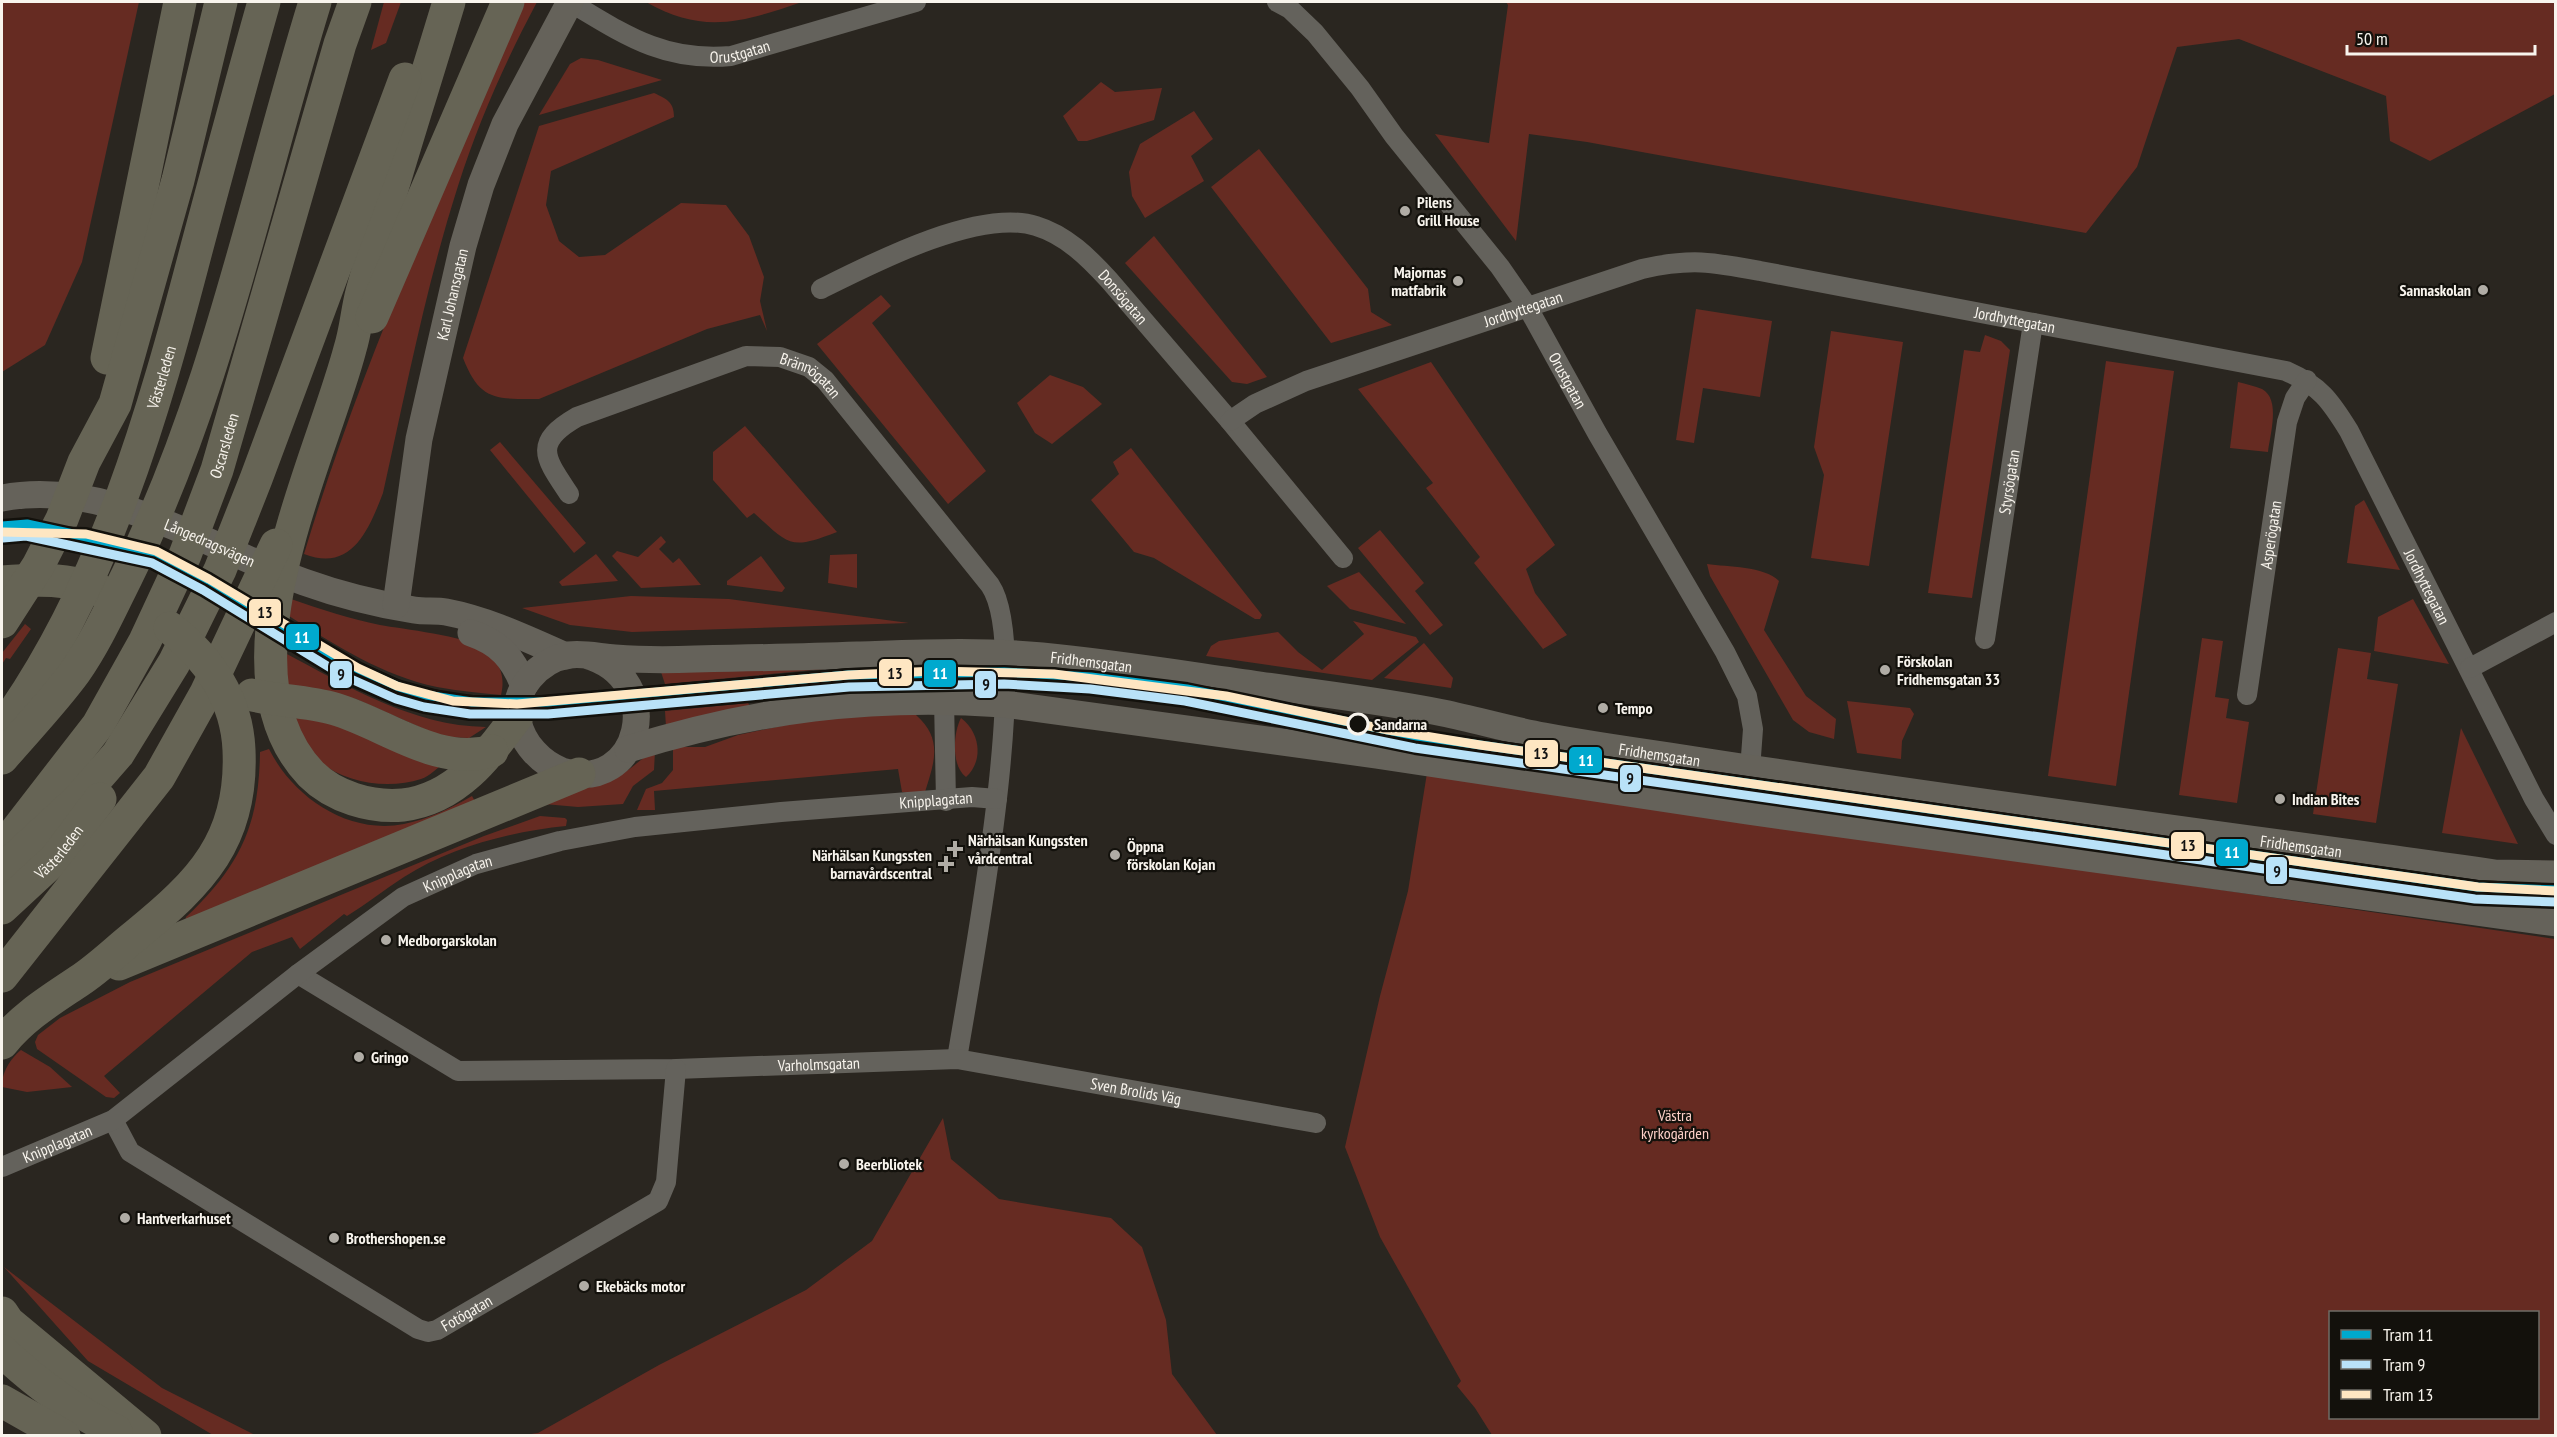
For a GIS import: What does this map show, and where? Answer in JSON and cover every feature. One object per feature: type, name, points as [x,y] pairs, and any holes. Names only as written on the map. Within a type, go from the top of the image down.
[{"type":"highway","points":[[84,462],[180,2]]},
{"type":"highway","points":[[2,622],[38,566],[62,519],[84,462],[115,404],[178,180],[221,2]]},
{"type":"highway","name":"Västerleden","points":[[2,729],[71,611],[109,529],[140,447],[178,320],[264,2]]},
{"type":"highway","points":[[2,758],[75,671],[105,621],[147,537],[180,457],[223,322],[315,2]]},
{"type":"highway","name":"Oscarsleden","points":[[2,849],[98,725],[146,641],[185,555],[217,470],[337,55],[355,2]]},
{"type":"highway","points":[[2,870],[77,801],[118,754],[174,663],[220,570],[256,479],[434,2]]},
{"type":"highway","points":[[449,2],[362,294],[351,348],[300,499],[277,599],[272,641],[272,694],[278,723],[289,746],[322,785],[359,801],[381,805],[410,804],[449,789],[467,776],[492,751],[520,701]]},
{"type":"highway","points":[[351,348],[381,301],[508,2]]},
{"type":"highway","points":[[2,976],[159,777],[215,690],[251,595],[300,499]]},
{"type":"highway","points":[[2,582],[42,578],[84,584],[140,605],[188,642],[239,738],[240,764],[231,820],[221,847],[196,881],[81,980]]},
{"type":"highway","name":"Västerleden","points":[[2,908],[56,858],[157,721],[174,663]]},
{"type":"highway","points":[[215,690],[334,708],[440,751],[461,756],[492,751]]},
{"type":"highway","points":[[2,1043],[39,1006],[81,980],[181,936],[579,774]]},
{"type":"highway","points":[[2,1312],[8,1322],[145,1436]]},
{"type":"highway","points":[[2,1351],[20,1368],[92,1420],[126,1436]]},
{"type":"highway","points":[[2,1401],[64,1436]]},
{"type":"street","name":"Orustgatan","points":[[570,2],[637,40],[674,55],[701,59],[731,56],[916,2]]},
{"type":"street","name":"Karl Johansgatan","points":[[405,608],[419,439],[464,246],[481,185],[505,124],[570,2]]},
{"type":"street","name":"Orustgatan","points":[[1288,4],[1360,88],[1394,136],[1500,267],[1527,306],[1597,433],[1725,652],[1747,696],[1753,729],[1752,769],[1747,811]]},
{"type":"street","name":"Donsögatan","points":[[821,289],[915,247],[984,224],[1013,221],[1036,225],[1053,232],[1091,260],[1230,421],[1343,558]]},
{"type":"street","name":"Jordhyttegatan","points":[[1230,421],[1255,404],[1306,381],[1527,306],[1642,269],[1676,261],[1704,261],[2286,371],[2307,380],[2324,392],[2349,431],[2534,798],[2556,835]]},
{"type":"street","name":"Styrsögatan","points":[[1985,639],[2032,323]]},
{"type":"street","name":"Brännögatan","points":[[569,494],[549,465],[548,445],[556,429],[577,417],[746,356],[780,357],[809,367],[825,380],[997,595],[1005,653]]},
{"type":"street","name":"Asperögatan","points":[[2247,695],[2287,422],[2295,398],[2307,380]]},
{"type":"street","name":"Långedragsvägen","points":[[2,498],[33,494],[105,502],[173,527],[303,582],[363,600],[405,608],[444,611],[490,624],[576,655]]},
{"type":"street","name":"Långedragsvägen","points":[[405,608],[496,644],[511,657],[520,701]]},
{"type":"street","points":[[2470,668],[2556,622]]},
{"type":"street","name":"Fridhemsgatan","points":[[520,701],[532,675],[544,664],[576,655],[656,661],[1005,653],[1127,666],[1362,699],[1444,713],[1549,737],[1752,769],[2495,873],[2556,874]]},
{"type":"street","points":[[957,1059],[997,799],[1005,653]]},
{"type":"street","points":[[576,655],[610,665],[630,687],[637,707],[637,721],[628,749]]},
{"type":"street","points":[[520,701],[520,728],[536,754],[557,769],[579,774],[603,771],[628,749],[699,729],[777,712],[883,700],[944,699],[1004,704],[1389,757],[1747,811],[2556,923]]},
{"type":"street","points":[[944,699],[946,801]]},
{"type":"street","name":"Knipplagatan","points":[[2,1167],[113,1120],[298,974],[403,897],[476,864],[560,841],[635,827],[781,812],[946,801],[972,797],[997,799]]},
{"type":"street","name":"Varholmsgatan","points":[[298,974],[458,1071],[676,1069],[957,1059]]},
{"type":"street","name":"Sven Brolids Väg","points":[[957,1059],[1316,1123]]},
{"type":"street","name":"Fotögatan","points":[[113,1120],[130,1152],[418,1329],[428,1332],[437,1330],[658,1201],[666,1182],[676,1069]]},
{"type":"green space","points":[[2,2],[139,2],[82,262],[45,345],[2,372]]},
{"type":"green space","points":[[384,2],[401,2],[386,43],[371,50]]},
{"type":"green space","points":[[524,2],[537,2],[493,92],[458,186],[426,300],[378,507],[365,533],[346,553],[335,558],[304,554],[351,413],[405,275]]},
{"type":"green space","points":[[646,2],[802,2],[742,19],[705,22],[686,19]]},
{"type":"green space","points":[[1506,2],[2555,2],[2555,94],[2430,161],[2390,141],[2386,96],[2239,39],[2177,47],[2137,167],[2086,233],[1587,142],[1529,134],[1516,241],[1435,134],[1489,143],[1508,5]]},
{"type":"green space","points":[[581,58],[598,60],[662,80],[539,115],[570,64]]},
{"type":"green space","points":[[1101,82],[1115,92],[1162,88],[1154,120],[1087,141],[1078,141],[1063,116]]},
{"type":"green space","points":[[654,93],[669,102],[673,108],[674,117],[551,171],[546,205],[559,241],[579,257],[605,255],[681,203],[726,205],[749,236],[764,277],[760,301],[767,331],[760,315],[707,329],[539,399],[511,399],[491,395],[476,383],[463,358],[539,126]]},
{"type":"green space","points":[[1194,111],[1213,139],[1191,156],[1204,181],[1145,218],[1132,196],[1129,172],[1140,144]]},
{"type":"green space","points":[[1259,149],[1368,289],[1371,312],[1392,325],[1331,343],[1211,187]]},
{"type":"green space","points":[[1154,236],[1267,377],[1247,384],[1232,382],[1125,263]]},
{"type":"green space","points":[[881,295],[891,306],[872,323],[986,471],[948,504],[817,344]]},
{"type":"green space","points":[[1696,309],[1772,321],[1760,397],[1703,388],[1694,443],[1676,440]]},
{"type":"green space","points":[[1831,331],[1903,342],[1869,566],[1811,558],[1824,475],[1814,447]]},
{"type":"green space","points":[[1985,335],[2001,341],[2010,350],[1972,598],[1928,593],[1964,350],[1980,352]]},
{"type":"green space","points":[[2106,361],[2174,371],[2116,786],[2048,776]]},
{"type":"green space","points":[[1431,362],[1555,545],[1526,569],[1535,593],[1567,635],[1543,649],[1474,563],[1480,557],[1426,488],[1433,483],[1358,389]]},
{"type":"green space","points":[[1050,375],[1083,387],[1102,404],[1052,444],[1035,433],[1017,403]]},
{"type":"green space","points":[[2238,382],[2262,389],[2271,401],[2273,418],[2268,452],[2230,448]]},
{"type":"green space","points":[[745,426],[837,532],[800,543],[791,542],[754,513],[747,518],[713,480],[713,452]]},
{"type":"green space","points":[[500,442],[586,543],[574,553],[490,450]]},
{"type":"green space","points":[[1131,448],[1262,615],[1260,619],[1255,619],[1154,558],[1134,552],[1091,500],[1119,474],[1113,462]]},
{"type":"green space","points":[[2364,500],[2400,570],[2347,563],[2355,506]]},
{"type":"green space","points":[[1380,530],[1424,583],[1415,591],[1443,625],[1430,635],[1358,548]]},
{"type":"green space","points":[[661,536],[666,542],[659,549],[673,563],[679,558],[701,585],[641,588],[612,556],[617,551],[638,557]]},
{"type":"green space","points":[[596,554],[618,581],[562,586],[559,582]]},
{"type":"green space","points":[[857,554],[857,588],[828,583],[830,555]]},
{"type":"green space","points":[[761,556],[785,588],[782,592],[727,585],[727,581]]},
{"type":"green space","points":[[1707,564],[1764,572],[1779,581],[1764,630],[1806,696],[1836,719],[1834,739],[1809,732],[1793,720],[1710,576]]},
{"type":"green space","points":[[1359,572],[1406,624],[1350,609],[1327,586]]},
{"type":"green space","points":[[631,596],[729,599],[909,623],[632,632],[570,625],[522,608]]},
{"type":"green space","points":[[291,599],[369,623],[449,637],[475,644],[489,653],[497,663],[503,681],[501,695],[437,687],[379,667],[289,616]]},
{"type":"green space","points":[[2413,599],[2449,664],[2374,651],[2378,617]]},
{"type":"green space","points":[[1353,621],[1416,637],[1419,642],[1372,680],[1206,656],[1211,646],[1219,641],[1278,632],[1298,652],[1322,670],[1364,634]]},
{"type":"green space","points":[[25,624],[31,629],[10,659],[6,658],[2,664],[2,653]]},
{"type":"green space","points":[[2202,638],[2223,641],[2215,697],[2229,699],[2226,718],[2249,722],[2237,803],[2179,795]]},
{"type":"green space","points":[[1424,643],[1453,678],[1451,688],[1384,678]]},
{"type":"green space","points":[[2338,648],[2371,653],[2367,679],[2398,684],[2376,823],[2313,814]]},
{"type":"green space","points":[[285,653],[357,691],[407,712],[459,725],[486,727],[469,738],[442,737],[356,699],[287,687]]},
{"type":"green space","points":[[834,668],[665,684],[661,672]]},
{"type":"green space","points":[[1847,701],[1910,708],[1914,714],[1902,741],[1901,759],[1857,753]]},
{"type":"green space","points":[[748,703],[750,706],[666,727],[665,711]]},
{"type":"green space","points":[[292,709],[444,763],[424,778],[404,783],[386,784],[350,778],[318,761],[306,748],[297,732]]},
{"type":"green space","points":[[838,714],[916,715],[925,724],[930,734],[934,752],[931,773],[924,795],[902,792],[898,769],[654,791],[655,810],[637,810],[646,789],[662,783],[673,770],[673,747],[705,747],[738,735]]},
{"type":"green space","points":[[961,718],[972,731],[977,747],[975,763],[966,777],[958,765],[955,749],[956,732]]},
{"type":"green space","points":[[2461,728],[2518,844],[2442,833]]},
{"type":"green space","points":[[269,749],[292,783],[307,797],[324,809],[363,824],[383,826],[413,822],[440,813],[472,796],[477,805],[185,922],[186,917],[220,880],[243,843],[256,802],[260,752]]},
{"type":"green space","points":[[655,751],[654,770],[633,786],[623,804],[578,807],[544,804],[550,794],[595,784],[620,775]]},
{"type":"green space","name":"Västra kyrkogården","points":[[1427,773],[2555,939],[2555,1435],[1492,1435],[1475,1408],[1457,1386],[1461,1381],[1380,1237],[1345,1147],[1380,996],[1408,891]]},
{"type":"green space","points":[[540,816],[565,818],[566,826],[504,836],[441,857],[404,877],[347,916],[344,914],[300,949],[292,937],[252,952],[104,1076],[120,1093],[114,1098],[106,1097],[37,1049],[35,1042],[38,1035],[60,1018],[130,982],[484,836]]},
{"type":"green space","points":[[21,1050],[50,1067],[72,1087],[27,1092],[2,1087],[7,1066]]},
{"type":"green space","points":[[943,1118],[951,1159],[999,1199],[1111,1218],[1142,1247],[1166,1320],[1172,1374],[1217,1435],[524,1435],[538,1433],[659,1365],[806,1290],[872,1241]]},
{"type":"green space","points":[[4,1267],[162,1388],[255,1435],[213,1435],[88,1361]]},
{"type":"tram line","name":"11","points":[[2,526],[27,524],[156,552],[209,580],[347,664],[399,687],[426,695],[472,702],[547,702],[848,675],[1004,672],[1091,677],[1187,689],[1417,736],[2477,887],[2556,890]]},
{"type":"tram line","name":"13","points":[[2,532],[86,534],[156,551],[209,579],[358,668],[397,686],[453,701],[517,704],[849,675],[936,671],[1054,674],[1226,696],[1388,730],[1480,745],[2478,887],[2556,891]]},
{"type":"tram line","name":"9","points":[[3,538],[26,536],[152,563],[203,590],[342,675],[396,699],[424,707],[470,714],[548,714],[849,687],[1004,684],[1090,689],[1185,701],[1415,748],[2475,899],[2556,902]]},
{"type":"place","name":"Pilens Grill House","points":[[1405,211]]},
{"type":"place","name":"Majornas matfabrik","points":[[1458,281]]},
{"type":"place","name":"Sannaskolan","points":[[2483,290]]},
{"type":"place","name":"Förskolan Fridhemsgatan 33","points":[[1885,670]]},
{"type":"place","name":"Tempo","points":[[1603,708]]},
{"type":"place","name":"Sandarna","points":[[1358,724]]},
{"type":"place","name":"Indian Bites","points":[[2280,799]]},
{"type":"place","name":"Närhälsan Kungssten vårdcentral","points":[[955,849]]},
{"type":"place","name":"Öppna förskolan Kojan","points":[[1115,855]]},
{"type":"place","name":"Närhälsan Kungssten barnavårdscentral","points":[[946,864]]},
{"type":"place","name":"Medborgarskolan","points":[[386,940]]},
{"type":"place","name":"Gringo","points":[[359,1057]]},
{"type":"place","name":"Beerbliotek","points":[[844,1164]]},
{"type":"place","name":"Hantverkarhuset","points":[[125,1218]]},
{"type":"place","name":"Brothershopen.se","points":[[334,1238]]},
{"type":"place","name":"Ekebäcks motor","points":[[584,1286]]}]
